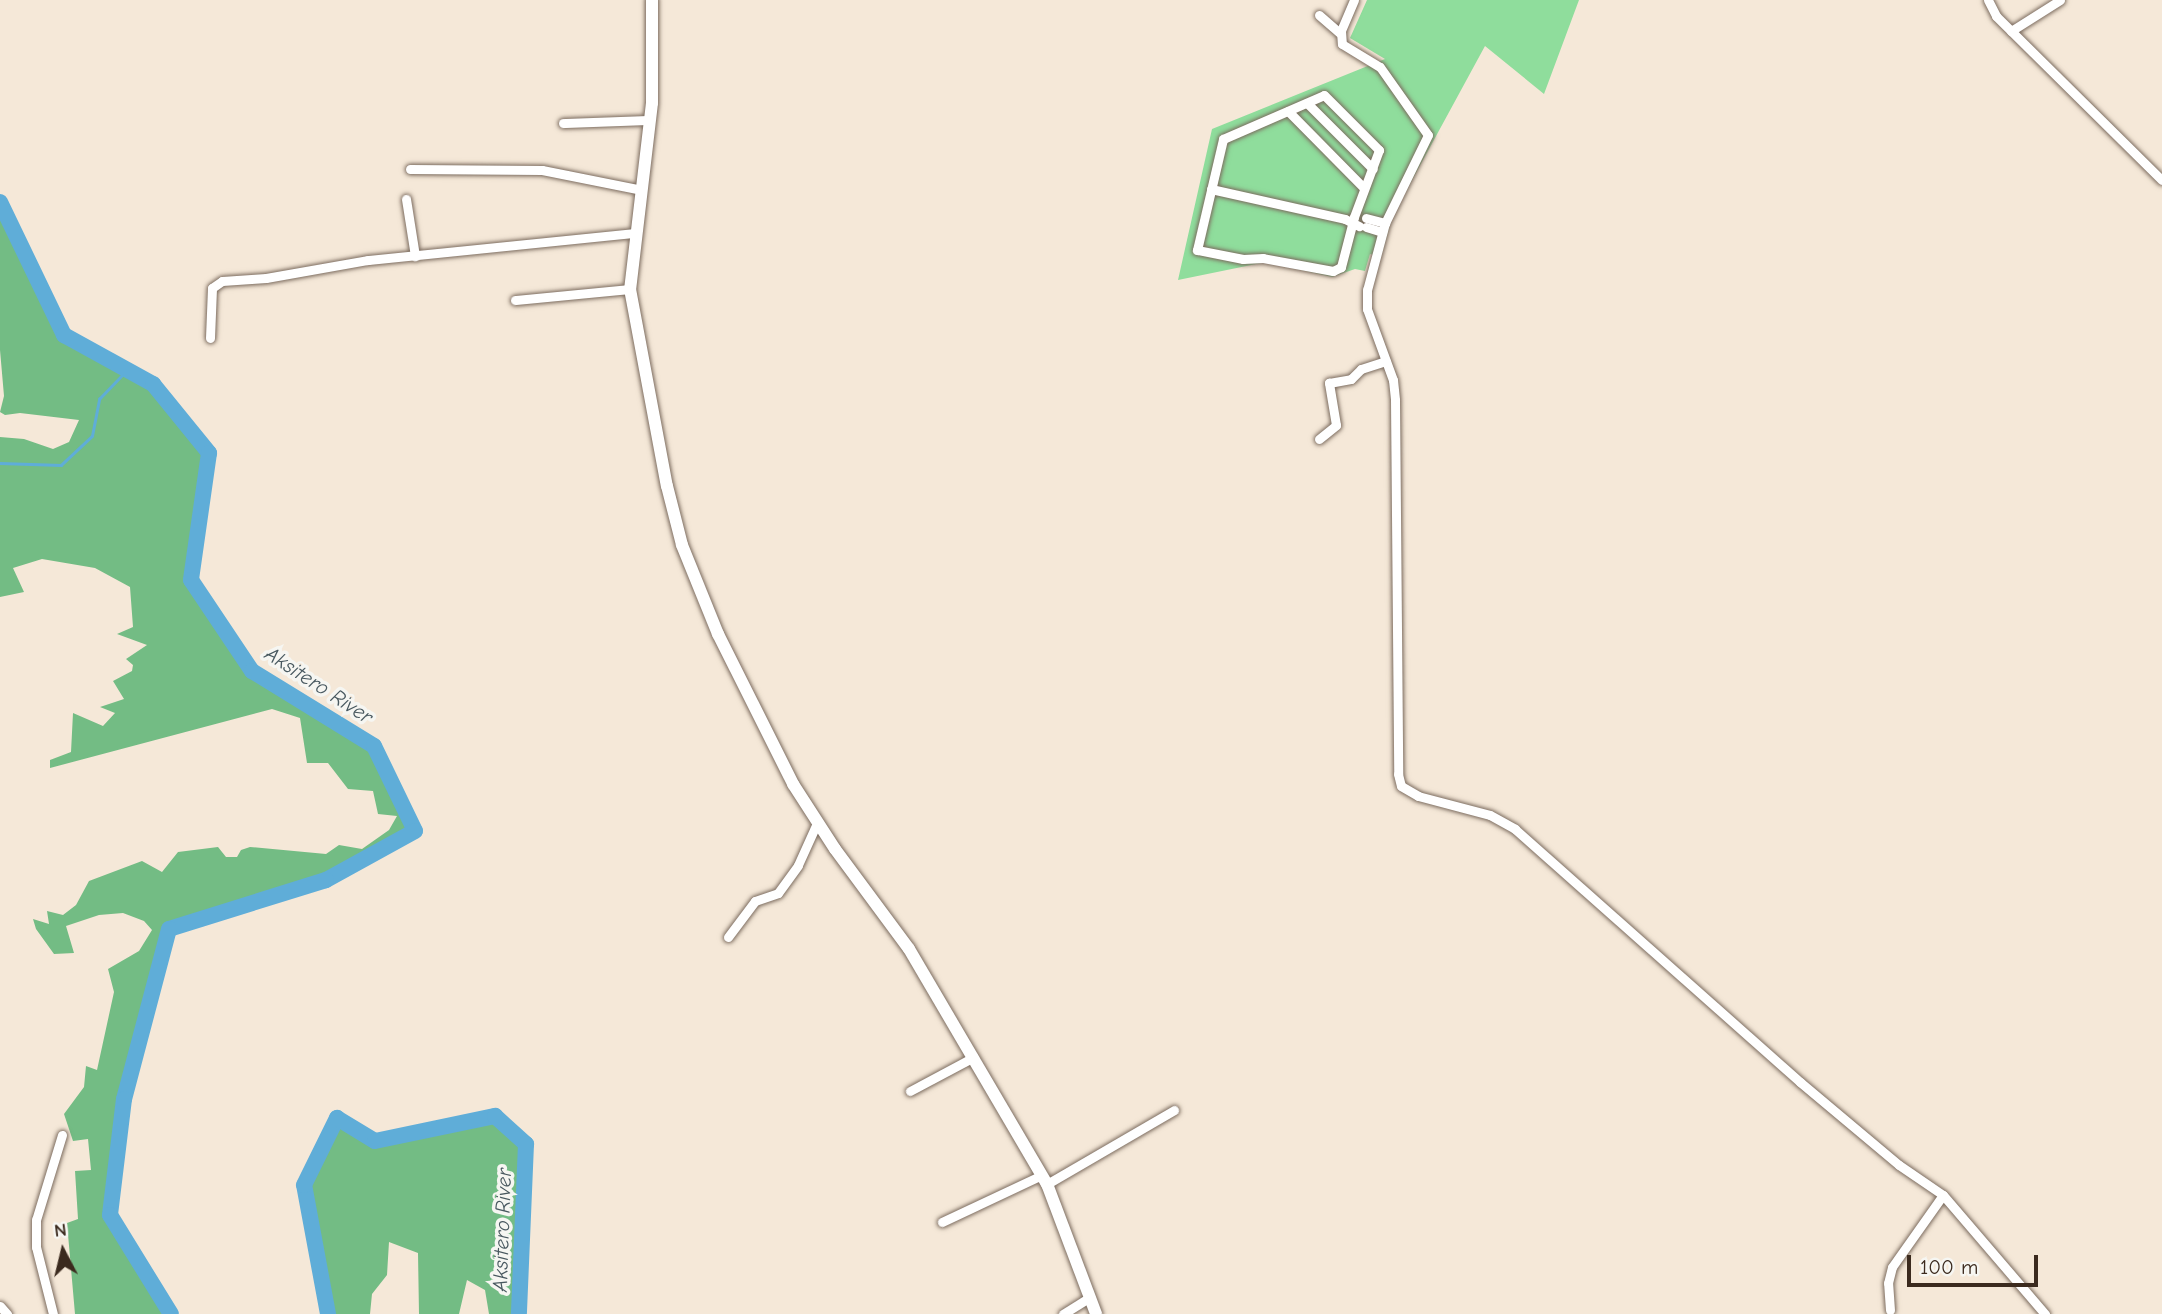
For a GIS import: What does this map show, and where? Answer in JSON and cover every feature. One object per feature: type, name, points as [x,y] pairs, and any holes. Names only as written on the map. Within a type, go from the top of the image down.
[{"type":"street","points":[[652,0],[654,39],[650,120],[630,289],[667,486],[686,556],[730,662],[786,771],[817,823],[909,948],[1044,1179],[1096,1314]]},
{"type":"street","points":[[1354,0],[1340,33],[1342,44],[1380,67],[1428,135],[1383,228],[1367,296],[1367,309],[1393,380],[1398,433],[1398,774],[1401,786],[1409,793],[1490,815],[1511,826],[1800,1082],[1899,1165],[1943,1195],[2045,1314]]},
{"type":"street","points":[[1988,0],[1996,16],[2162,180]]},
{"type":"street","points":[[2011,31],[2060,0]]},
{"type":"street","points":[[1319,15],[1340,33]]},
{"type":"street","points":[[1326,96],[1378,148],[1373,170],[1364,188],[1358,221],[1340,267],[1333,271],[1263,258],[1243,259],[1199,251],[1210,189],[1223,139],[1307,103],[1326,96]]},
{"type":"street","points":[[1307,103],[1373,170]]},
{"type":"street","points":[[1288,111],[1364,188]]},
{"type":"street","points":[[564,123],[650,120]]},
{"type":"street","points":[[410,169],[542,170],[642,190]]},
{"type":"street","points":[[1210,189],[1383,228]]},
{"type":"street","points":[[407,199],[415,256]]},
{"type":"street","points":[[210,338],[212,288],[222,281],[415,256],[636,233]]},
{"type":"street","points":[[515,300],[630,289]]},
{"type":"street","points":[[1319,439],[1336,425],[1329,383],[1350,379],[1361,369],[1386,361]]},
{"type":"street","points":[[727,937],[755,901],[778,893],[798,864],[817,823]]},
{"type":"street","points":[[909,1091],[974,1057]]},
{"type":"street","points":[[942,1222],[1044,1179],[1174,1110]]},
{"type":"street","points":[[53,1314],[37,1247],[36,1220],[62,1135]]},
{"type":"street","points":[[1890,1310],[1888,1283],[1892,1267],[1943,1195]]},
{"type":"street","points":[[1063,1314],[1090,1297]]},
{"type":"street","points":[[0,1306],[7,1314]]},
{"type":"green space","points":[[1367,0],[1579,0],[1544,94],[1485,46],[1392,217],[1381,257],[1370,254],[1365,271],[1355,269],[1332,277],[1266,262],[1178,280],[1212,129],[1385,59],[1350,38]]},
{"type":"green space","points":[[0,195],[64,335],[153,384],[209,453],[191,580],[252,671],[374,746],[415,831],[326,880],[169,929],[124,1099],[113,1220],[171,1314],[75,1314],[67,1223],[78,1219],[75,1171],[91,1170],[88,1139],[73,1141],[64,1114],[84,1087],[86,1066],[97,1070],[114,992],[108,969],[139,951],[152,930],[144,921],[123,913],[99,915],[66,926],[74,953],[54,954],[36,929],[33,919],[49,924],[47,911],[63,915],[76,905],[89,881],[142,861],[162,872],[178,852],[218,847],[226,857],[237,857],[241,850],[250,847],[326,854],[339,845],[362,849],[389,830],[397,816],[378,814],[373,791],[348,789],[328,763],[307,763],[300,718],[272,709],[50,768],[50,760],[71,752],[73,713],[103,726],[115,713],[100,707],[124,699],[113,681],[132,671],[133,665],[126,659],[147,645],[117,634],[133,627],[130,587],[95,568],[42,559],[13,568],[24,592],[0,597],[0,437],[24,439],[53,449],[69,442],[79,420],[20,413],[5,415],[0,412],[4,396],[0,350]]},
{"type":"green space","points":[[495,1116],[526,1144],[519,1314],[489,1314],[485,1290],[467,1280],[459,1314],[419,1314],[418,1253],[389,1242],[387,1275],[372,1294],[370,1314],[328,1314],[304,1185],[337,1118],[369,1138]]},
{"type":"waterway","name":"Aksitero River","points":[[0,202],[64,335],[153,384],[209,453],[191,580],[252,671],[374,746],[415,831],[326,880],[169,929],[124,1099],[110,1215],[171,1314]]},
{"type":"waterway","points":[[0,463],[61,465],[92,436],[99,399],[127,370]]},
{"type":"waterway","name":"Aksitero River","points":[[328,1314],[304,1185],[337,1118],[375,1141],[495,1116],[526,1144],[519,1314]]}]
